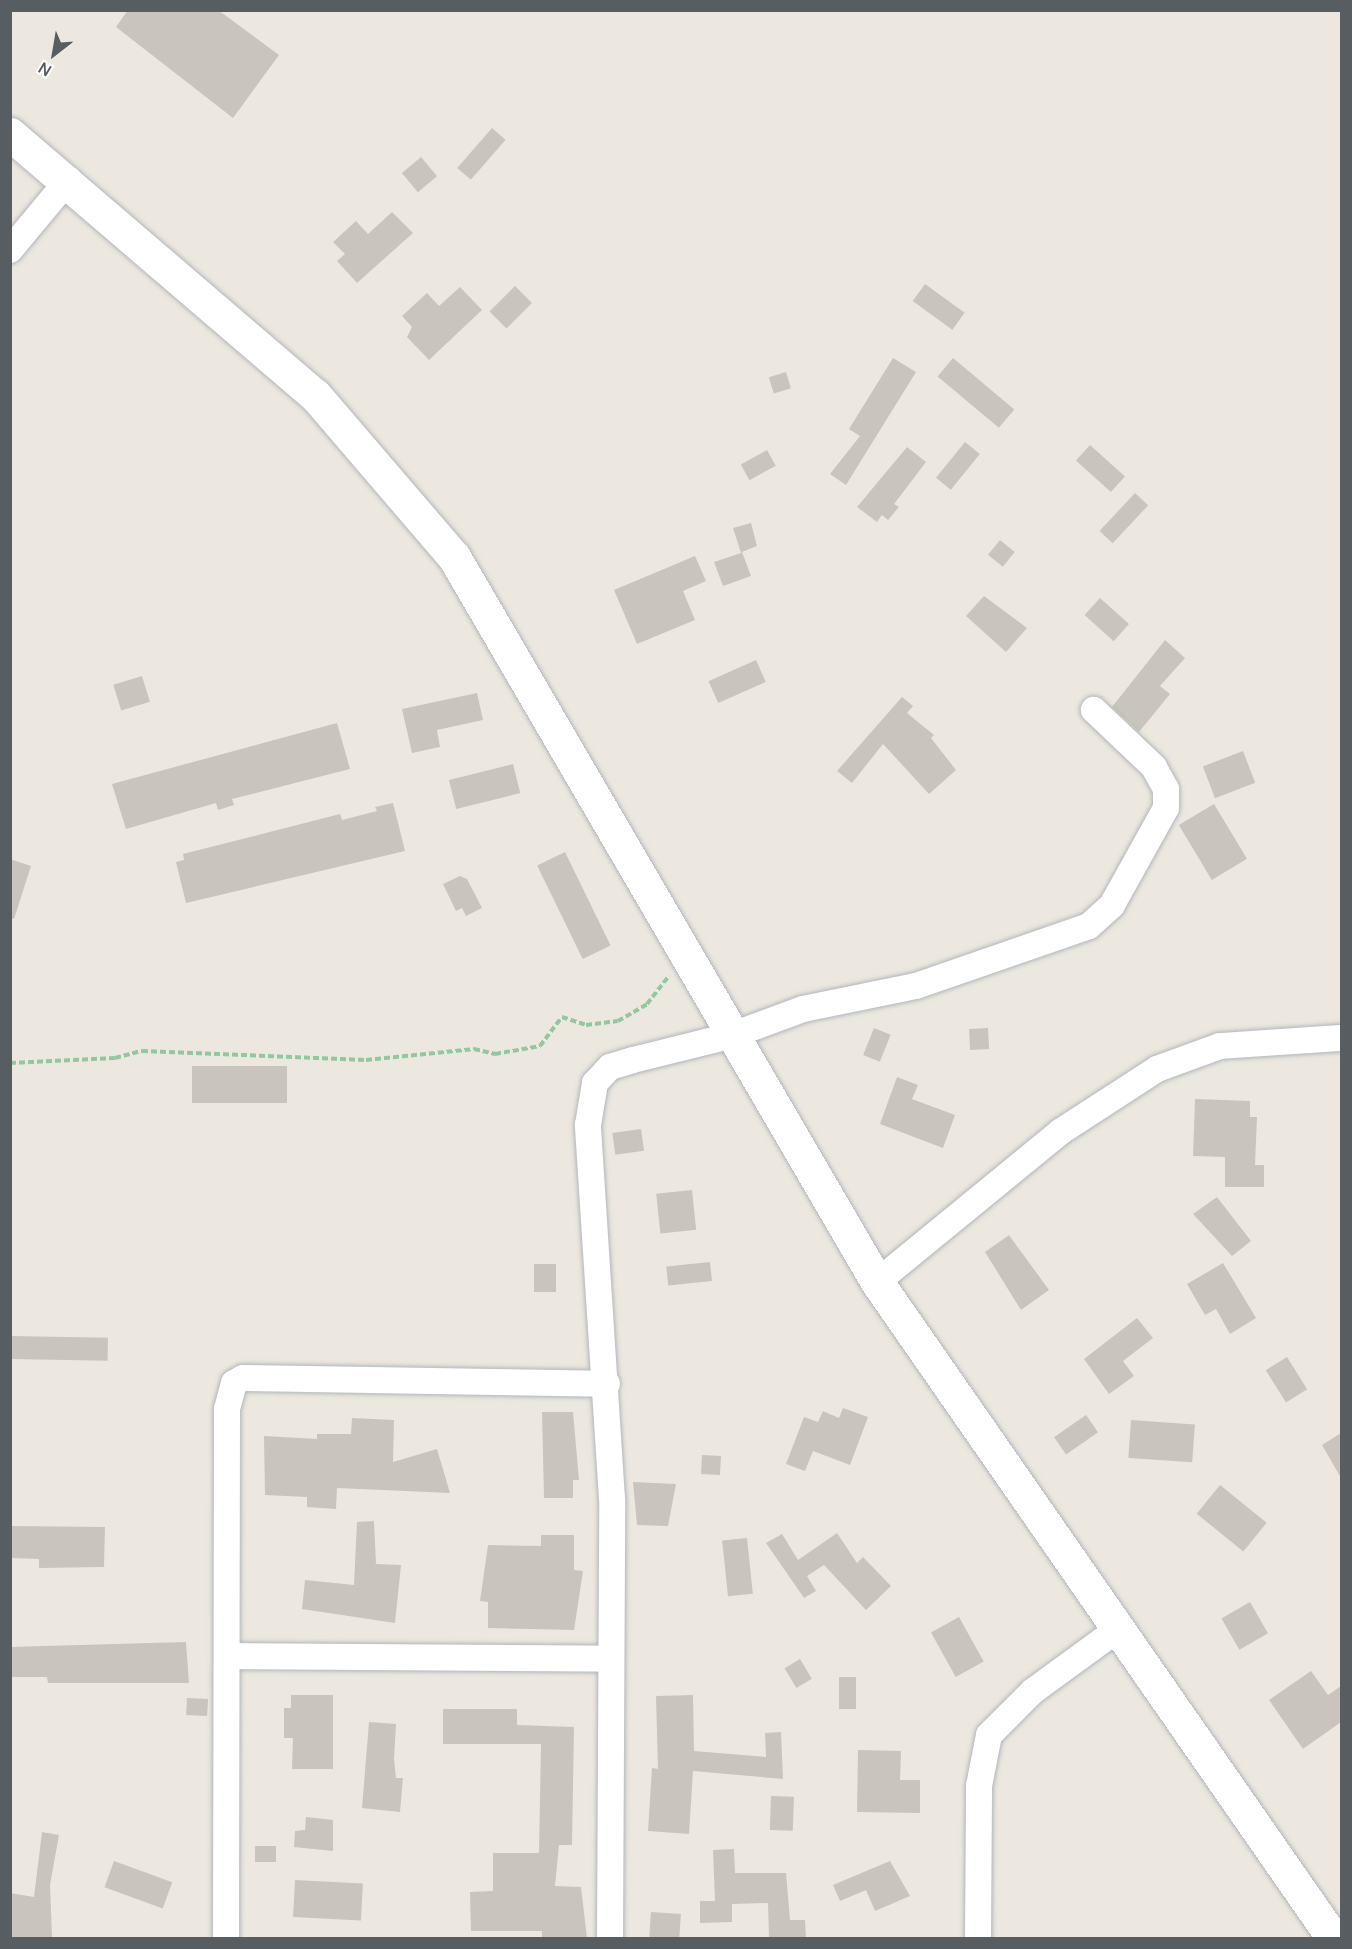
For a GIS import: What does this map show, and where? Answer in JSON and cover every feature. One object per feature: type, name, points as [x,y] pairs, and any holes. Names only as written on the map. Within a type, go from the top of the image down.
[{"type":"street","points":[[10,134],[69,179],[315,395],[454,557],[565,741],[730,1036],[877,1282],[1333,1938]]},
{"type":"street","points":[[10,250],[69,179]]},
{"type":"street","points":[[610,1938],[607,1384],[588,1125],[591,1091],[610,1067],[730,1036],[803,1009],[916,986],[1015,954],[1089,926],[1101,915],[1159,825],[1166,789],[1141,751],[1094,710]]},
{"type":"street","points":[[877,1282],[1060,1132],[1157,1069],[1220,1046],[1341,1038]]},
{"type":"street","points":[[226,1938],[227,1409],[234,1383],[243,1378],[607,1384]]},
{"type":"street","points":[[978,1938],[979,1786],[989,1735],[1033,1691],[1118,1629]]},
{"type":"street","points":[[228,1656],[610,1659]]},
{"type":"path","points":[[10,1064],[115,1058],[142,1051],[366,1060],[474,1049],[495,1054],[540,1046],[562,1017],[586,1025],[618,1021],[647,1004],[683,954]]},
{"type":"building","points":[[128,10],[218,10],[279,55],[233,118],[116,27]]},
{"type":"building","points":[[492,128],[506,140],[471,180],[457,168]]},
{"type":"building","points":[[421,157],[437,176],[418,192],[402,173]]},
{"type":"building","points":[[392,212],[413,233],[357,283],[337,261],[345,254],[333,242],[356,221],[368,234]]},
{"type":"building","points":[[925,284],[965,313],[952,330],[913,301]]},
{"type":"building","points":[[515,286],[532,303],[507,328],[490,311]]},
{"type":"building","points":[[460,287],[482,310],[429,360],[407,337],[412,327],[402,316],[427,293],[439,306]]},
{"type":"building","points":[[893,358],[916,372],[846,485],[830,474],[860,436],[849,429]]},
{"type":"building","points":[[953,358],[1014,409],[999,428],[938,376]]},
{"type":"building","points":[[786,372],[791,388],[774,394],[769,377]]},
{"type":"building","points":[[965,442],[980,454],[951,490],[936,478]]},
{"type":"building","points":[[1090,445],[1125,476],[1111,492],[1076,461]]},
{"type":"building","points":[[907,447],[926,462],[894,504],[899,507],[888,520],[882,515],[877,522],[857,507]]},
{"type":"building","points":[[767,450],[776,466],[749,480],[741,465]]},
{"type":"building","points":[[1135,493],[1148,505],[1113,543],[1100,531]]},
{"type":"building","points":[[751,523],[757,546],[742,552],[751,576],[723,586],[714,562],[741,553],[733,528]]},
{"type":"building","points":[[1000,540],[1015,552],[1003,567],[988,555]]},
{"type":"building","points":[[695,556],[706,581],[683,591],[695,620],[637,644],[614,590]]},
{"type":"building","points":[[984,596],[1027,628],[1006,652],[966,616]]},
{"type":"building","points":[[1100,598],[1129,624],[1114,641],[1085,615]]},
{"type":"building","points":[[1165,640],[1185,658],[1160,686],[1170,694],[1139,732],[1112,707]]},
{"type":"building","points":[[756,660],[766,682],[718,703],[708,681]]},
{"type":"building","points":[[142,676],[150,702],[121,711],[113,685]]},
{"type":"building","points":[[477,693],[483,720],[437,730],[440,747],[412,753],[402,709]]},
{"type":"building","points":[[902,697],[913,706],[907,713],[934,735],[931,738],[956,770],[929,794],[883,744],[852,783],[837,771]]},
{"type":"building","points":[[337,723],[350,769],[232,799],[234,805],[218,810],[216,803],[126,829],[112,784]]},
{"type":"building","points":[[1243,751],[1255,783],[1215,798],[1203,766]]},
{"type":"building","points":[[513,764],[520,793],[456,809],[449,780]]},
{"type":"building","points":[[393,803],[405,851],[186,903],[176,862],[184,860],[183,854],[340,814],[342,820],[377,811],[375,807]]},
{"type":"building","points":[[1214,804],[1247,859],[1212,880],[1179,825]]},
{"type":"building","points":[[565,852],[611,945],[583,959],[537,866]]},
{"type":"building","points":[[10,859],[31,866],[14,919],[10,918]]},
{"type":"building","points":[[460,876],[467,879],[482,908],[466,916],[462,908],[456,911],[443,884]]},
{"type":"building","points":[[874,1028],[891,1035],[880,1062],[863,1055]]},
{"type":"building","points":[[988,1028],[989,1049],[970,1050],[969,1029]]},
{"type":"building","points":[[192,1066],[287,1066],[287,1103],[192,1103]]},
{"type":"building","points":[[897,1077],[918,1085],[912,1099],[955,1115],[943,1148],[880,1124]]},
{"type":"building","points":[[1195,1099],[1250,1101],[1250,1117],[1257,1117],[1255,1165],[1264,1165],[1264,1187],[1225,1187],[1225,1157],[1193,1156]]},
{"type":"building","points":[[641,1129],[644,1151],[615,1155],[612,1133]]},
{"type":"building","points":[[692,1190],[696,1230],[660,1234],[656,1194]]},
{"type":"building","points":[[1217,1197],[1251,1241],[1232,1256],[1193,1214]]},
{"type":"building","points":[[1009,1235],[1049,1290],[1021,1310],[985,1252]]},
{"type":"building","points":[[710,1262],[712,1281],[668,1285],[666,1267]]},
{"type":"building","points":[[1223,1263],[1256,1318],[1230,1334],[1216,1309],[1205,1315],[1187,1284]]},
{"type":"building","points":[[534,1264],[556,1264],[556,1292],[534,1292]]},
{"type":"building","points":[[1137,1318],[1153,1338],[1123,1361],[1134,1376],[1109,1394],[1084,1359]]},
{"type":"building","points":[[10,1336],[108,1338],[108,1361],[10,1359]]},
{"type":"building","points":[[1287,1357],[1307,1389],[1286,1402],[1266,1370]]},
{"type":"building","points":[[843,1408],[868,1417],[850,1465],[813,1451],[805,1471],[786,1464],[804,1417],[818,1422],[823,1411],[839,1418]]},
{"type":"building","points":[[542,1412],[573,1412],[579,1480],[573,1480],[573,1498],[544,1498]]},
{"type":"building","points":[[1086,1415],[1098,1432],[1066,1455],[1054,1437]]},
{"type":"building","points":[[352,1418],[394,1420],[393,1462],[437,1449],[450,1493],[337,1488],[336,1509],[307,1507],[307,1497],[265,1495],[264,1436],[317,1439],[317,1434],[351,1434]]},
{"type":"building","points":[[1131,1420],[1195,1424],[1192,1462],[1128,1458]]},
{"type":"building","points":[[1341,1433],[1341,1478],[1322,1445]]},
{"type":"building","points":[[702,1455],[721,1456],[720,1475],[701,1474]]},
{"type":"building","points":[[633,1482],[676,1484],[668,1526],[637,1525]]},
{"type":"building","points":[[1220,1485],[1267,1523],[1243,1552],[1197,1514]]},
{"type":"building","points":[[374,1521],[376,1564],[401,1565],[395,1623],[302,1609],[305,1580],[354,1585],[357,1522]]},
{"type":"building","points":[[10,1526],[105,1527],[104,1567],[39,1568],[39,1559],[10,1558]]},
{"type":"building","points":[[837,1533],[857,1563],[863,1557],[891,1586],[866,1610],[824,1565],[807,1576],[816,1591],[804,1598],[766,1543],[782,1534],[798,1560]]},
{"type":"building","points":[[541,1535],[574,1535],[574,1570],[583,1571],[574,1630],[488,1628],[488,1602],[480,1601],[488,1545],[541,1546]]},
{"type":"building","points":[[747,1538],[753,1594],[728,1596],[722,1541]]},
{"type":"building","points":[[1250,1602],[1268,1633],[1239,1650],[1221,1618]]},
{"type":"building","points":[[959,1617],[984,1662],[956,1677],[931,1633]]},
{"type":"building","points":[[186,1642],[189,1683],[48,1683],[47,1677],[10,1677],[10,1647]]},
{"type":"building","points":[[800,1659],[812,1679],[796,1688],[785,1668]]},
{"type":"building","points":[[1311,1671],[1328,1695],[1341,1686],[1341,1722],[1303,1749],[1269,1700]]},
{"type":"building","points":[[839,1677],[856,1677],[856,1709],[839,1709]]},
{"type":"building","points":[[291,1695],[333,1695],[333,1769],[292,1769],[293,1738],[284,1738],[284,1708],[291,1708]]},
{"type":"building","points":[[693,1695],[694,1751],[766,1757],[765,1733],[781,1732],[783,1779],[693,1771],[689,1834],[648,1831],[652,1768],[658,1769],[656,1696]]},
{"type":"building","points":[[187,1698],[208,1699],[207,1716],[186,1715]]},
{"type":"building","points":[[443,1709],[517,1709],[517,1725],[574,1727],[572,1845],[559,1845],[555,1886],[581,1887],[587,1938],[542,1938],[542,1931],[471,1931],[470,1892],[493,1891],[493,1853],[539,1853],[541,1744],[443,1744]]},
{"type":"building","points":[[369,1722],[396,1724],[394,1759],[396,1778],[403,1778],[400,1812],[362,1808]]},
{"type":"building","points":[[858,1750],[901,1751],[900,1780],[920,1780],[920,1813],[857,1812]]},
{"type":"building","points":[[771,1796],[794,1797],[793,1831],[770,1830]]},
{"type":"building","points":[[306,1817],[333,1820],[333,1851],[294,1847],[295,1831],[305,1830]]},
{"type":"building","points":[[42,1832],[59,1835],[50,1885],[52,1937],[10,1938],[10,1893],[34,1897]]},
{"type":"building","points":[[255,1846],[276,1846],[276,1862],[255,1862]]},
{"type":"building","points":[[734,1849],[735,1873],[786,1873],[790,1920],[805,1920],[806,1938],[769,1938],[768,1903],[732,1904],[732,1922],[700,1923],[700,1901],[715,1901],[713,1850]]},
{"type":"building","points":[[114,1861],[172,1882],[163,1909],[104,1887]]},
{"type":"building","points":[[890,1861],[910,1896],[875,1911],[866,1890],[840,1901],[833,1885]]},
{"type":"building","points":[[295,1880],[363,1884],[361,1921],[293,1917]]},
{"type":"building","points":[[651,1912],[681,1914],[679,1938],[649,1938]]}]
